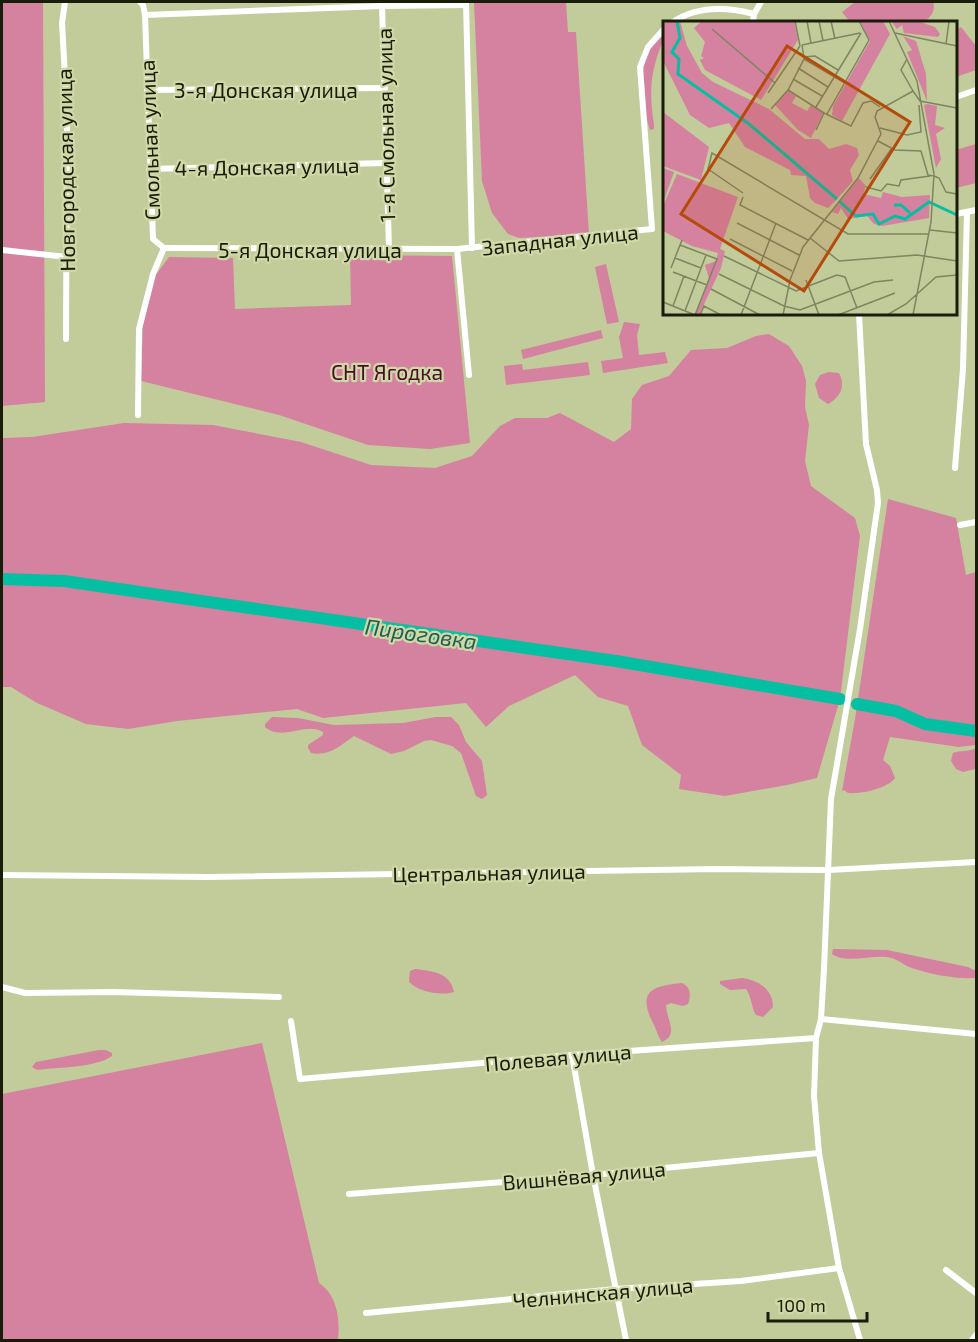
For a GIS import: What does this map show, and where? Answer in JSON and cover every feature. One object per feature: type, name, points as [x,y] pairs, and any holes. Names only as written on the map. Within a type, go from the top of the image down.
[{"type":"street","name":"Новгородская улица","points":[[65,2],[62,23],[67,112],[66,339]]},
{"type":"street","name":"Смольная улица","points":[[138,415],[139,329],[153,274],[164,248],[153,239],[143,2]]},
{"type":"street","points":[[753,21],[754,14],[761,2]]},
{"type":"street","points":[[145,15],[382,4],[466,4],[472,248]]},
{"type":"street","name":"1-я Смольная улица","points":[[382,4],[388,249]]},
{"type":"street","points":[[675,21],[699,10],[754,14]]},
{"type":"street","name":"Западная улица","points":[[469,375],[457,249],[652,229],[640,67],[648,47],[663,30]]},
{"type":"street","name":"3-я Донская улица","points":[[147,90],[385,88]]},
{"type":"street","points":[[957,97],[976,90]]},
{"type":"street","name":"4-я Донская улица","points":[[149,168],[386,163]]},
{"type":"street","points":[[957,214],[976,210]]},
{"type":"street","points":[[955,468],[963,369],[967,212]]},
{"type":"street","name":"5-я Донская улица","points":[[164,248],[457,249]]},
{"type":"street","points":[[2,249],[67,257]]},
{"type":"street","points":[[859,315],[866,444],[878,503],[860,629],[831,799],[821,1019],[816,1038],[814,1096],[819,1153],[839,1268],[860,1341]]},
{"type":"street","points":[[960,525],[976,522]]},
{"type":"street","name":"Центральная улица","points":[[2,875],[209,877],[717,869],[829,870],[976,862]]},
{"type":"street","points":[[2,987],[25,993],[115,992],[279,998]]},
{"type":"street","points":[[821,1019],[976,1034]]},
{"type":"street","name":"Полевая улица","points":[[291,1021],[300,1078],[572,1055],[816,1038]]},
{"type":"street","points":[[572,1055],[626,1341]]},
{"type":"street","name":"Вишнёвая улица","points":[[349,1194],[593,1175],[819,1153]]},
{"type":"street","name":"Челнинская улица","points":[[366,1313],[616,1289],[741,1281],[839,1268]]},
{"type":"street","points":[[946,1270],[976,1293]]},
{"type":"street","points":[[972,1341],[976,1335]]},
{"type":"green space","points":[[2,2],[43,2],[45,402],[2,406]]},
{"type":"green space","points":[[474,2],[566,2],[568,32],[576,32],[589,234],[519,238],[508,234],[492,213],[482,181]]},
{"type":"green space","points":[[855,2],[933,2],[934,8],[931,16],[925,21],[849,21],[842,12]]},
{"type":"green space","points":[[961,27],[976,46],[976,70],[957,77],[957,29]]},
{"type":"green space","points":[[661,36],[663,37],[652,81],[651,101],[654,129],[650,130],[643,93],[643,80],[647,55]]},
{"type":"green space","points":[[976,144],[976,183],[957,188],[957,150]]},
{"type":"green space","name":"СНТ Ягодка","points":[[350,255],[452,256],[470,443],[430,449],[368,445],[279,415],[141,381],[143,325],[155,276],[169,257],[233,258],[235,309],[351,305]]},
{"type":"green space","points":[[606,264],[619,322],[607,324],[595,267]]},
{"type":"green space","points":[[624,322],[640,324],[637,335],[639,355],[665,352],[668,363],[603,373],[601,361],[623,358],[619,337]]},
{"type":"green space","points":[[601,330],[603,338],[523,359],[521,350]]},
{"type":"green space","points":[[769,334],[789,346],[802,366],[806,381],[805,407],[809,425],[805,461],[811,486],[855,518],[860,536],[840,699],[817,778],[725,796],[679,789],[681,775],[642,745],[628,706],[598,697],[575,675],[509,706],[486,727],[466,703],[323,718],[297,709],[177,721],[128,729],[86,724],[37,703],[11,687],[2,687],[2,438],[32,437],[124,423],[213,425],[301,442],[371,465],[435,468],[472,456],[500,426],[515,418],[547,418],[560,413],[614,442],[631,429],[632,399],[642,385],[669,376],[691,350],[727,348],[756,336]]},
{"type":"green space","points":[[588,362],[590,375],[506,385],[504,366],[522,364],[523,370]]},
{"type":"green space","points":[[829,372],[839,373],[842,387],[839,395],[828,404],[819,398],[815,384],[820,375]]},
{"type":"green space","points":[[888,499],[956,518],[966,575],[976,572],[976,745],[959,747],[890,737],[883,760],[890,766],[895,778],[886,785],[873,790],[848,793],[842,791]]},
{"type":"green space","points":[[272,717],[298,718],[334,725],[403,723],[436,717],[451,717],[459,725],[466,742],[482,761],[487,795],[482,799],[476,796],[461,753],[452,746],[431,740],[391,754],[354,736],[329,752],[317,754],[311,753],[308,745],[323,735],[323,732],[316,729],[279,733],[272,731],[265,727],[265,724]]},
{"type":"green space","points":[[976,748],[975,769],[963,772],[956,769],[951,761],[953,753]]},
{"type":"green space","points":[[833,949],[887,950],[968,967],[976,971],[976,978],[928,973],[887,957],[851,959],[838,957],[832,954]]},
{"type":"green space","points":[[415,969],[444,976],[449,980],[454,992],[442,994],[418,988],[409,982],[410,971]]},
{"type":"green space","points":[[742,978],[764,986],[770,995],[773,1007],[763,1017],[756,1015],[746,989],[730,990],[720,984],[720,981]]},
{"type":"green space","points":[[682,983],[690,992],[688,1004],[666,1005],[671,1031],[670,1036],[662,1042],[649,1014],[647,998],[655,989],[662,986]]},
{"type":"green space","points":[[262,1043],[319,1283],[334,1301],[339,1324],[338,1340],[2,1340],[2,1094]]},
{"type":"green space","points":[[106,1050],[112,1053],[112,1056],[96,1063],[76,1066],[37,1070],[32,1067],[36,1062]]},
{"type":"waterway","name":"Пироговка","points":[[2,579],[64,581],[616,661],[840,699]]},
{"type":"waterway","name":"Пироговка","points":[[857,704],[896,711],[925,724],[976,731]]}]
